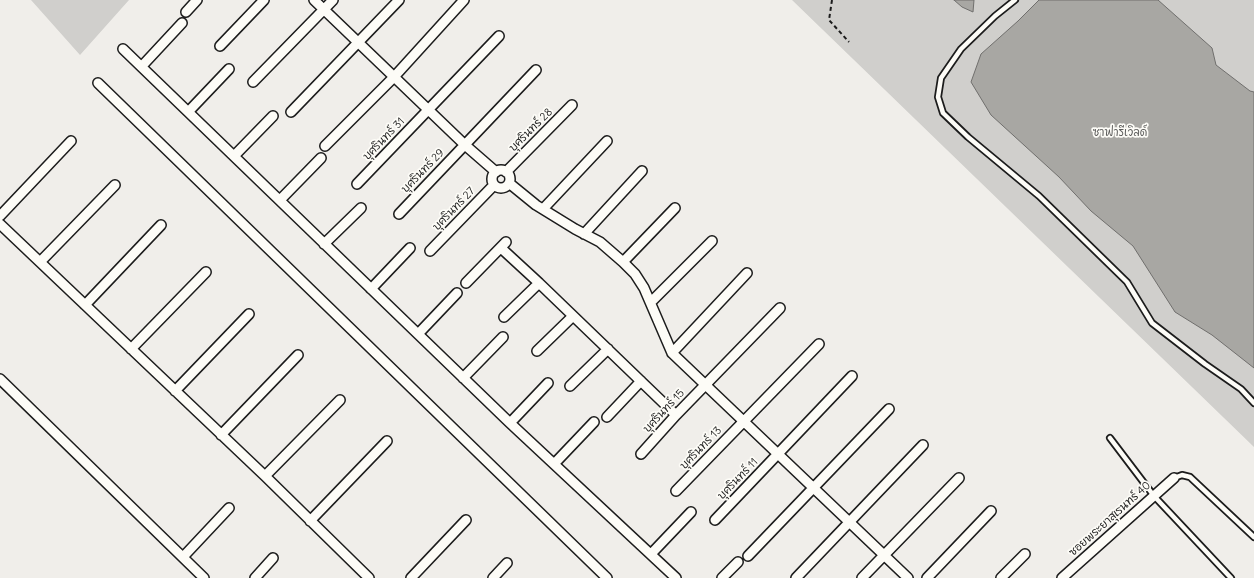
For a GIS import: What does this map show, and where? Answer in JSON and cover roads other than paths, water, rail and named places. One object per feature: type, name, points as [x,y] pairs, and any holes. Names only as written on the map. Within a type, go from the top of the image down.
[{"type":"street","points":[[186,12],[197,0]]},
{"type":"street","points":[[220,46],[264,0]]},
{"type":"street","points":[[314,0],[496,172]]},
{"type":"street","points":[[253,82],[333,0]]},
{"type":"street","points":[[291,112],[399,0]]},
{"type":"street","points":[[325,146],[394,77],[464,0]]},
{"type":"street","points":[[142,66],[182,24]]},
{"type":"street","name":"บุศรินทร์ 31","points":[[357,184],[499,36]]},
{"type":"street","points":[[123,49],[189,111],[324,244],[510,423],[676,578]]},
{"type":"street","points":[[189,111],[229,69]]},
{"type":"street","name":"บุศรินทร์ 29","points":[[399,214],[536,70]]},
{"type":"street","points":[[98,84],[607,578]]},
{"type":"street","name":"บุศรินทร์ 28","points":[[506,172],[572,105]]},
{"type":"street","points":[[234,156],[273,116]]},
{"type":"street","points":[[0,216],[71,141]]},
{"type":"street","points":[[543,209],[607,141]]},
{"type":"street","points":[[280,200],[321,158]]},
{"type":"street","points":[[499,170],[506,172],[510,177],[509,184],[501,188],[494,185],[492,178],[499,170]]},
{"type":"street","points":[[584,234],[642,171]]},
{"type":"street","points":[[509,184],[543,209],[600,242],[623,262],[635,274],[651,302],[672,353],[908,578]]},
{"type":"street","points":[[40,262],[115,185]]},
{"type":"street","name":"บุศรินทร์ 27","points":[[430,251],[494,185]]},
{"type":"street","points":[[324,244],[361,208]]},
{"type":"street","points":[[623,262],[675,208]]},
{"type":"street","points":[[0,224],[265,476],[369,578]]},
{"type":"street","points":[[85,304],[161,225]]},
{"type":"street","points":[[651,302],[712,241]]},
{"type":"street","points":[[466,283],[503,245],[539,283],[676,415]]},
{"type":"street","points":[[371,288],[410,248]]},
{"type":"street","points":[[131,349],[206,272]]},
{"type":"street","points":[[672,353],[747,273]]},
{"type":"street","points":[[504,317],[539,283]]},
{"type":"street","points":[[418,334],[458,293]]},
{"type":"street","name":"บุศรินทร์ 15","points":[[641,454],[676,415],[780,308]]},
{"type":"street","points":[[175,391],[249,314]]},
{"type":"street","points":[[537,352],[573,316]]},
{"type":"street","points":[[463,378],[503,336]]},
{"type":"street","name":"บุศรินทร์ 13","points":[[676,491],[819,344]]},
{"type":"street","points":[[570,386],[608,349]]},
{"type":"street","points":[[221,435],[298,354]]},
{"type":"street","name":"บุศรินทร์ 11","points":[[715,520],[852,376]]},
{"type":"street","points":[[0,379],[204,578]]},
{"type":"street","points":[[607,417],[641,381]]},
{"type":"street","points":[[510,423],[548,383]]},
{"type":"street","points":[[265,476],[340,400]]},
{"type":"street","points":[[748,556],[889,409]]},
{"type":"street","points":[[554,464],[594,422]]},
{"type":"street","points":[[310,521],[388,441]]},
{"type":"street","points":[[796,578],[923,445]]},
{"type":"street","points":[[862,578],[959,478]]},
{"type":"street","name":"ซอยพระยาสุเรนทร์ 40","points":[[1062,578],[1174,478]]},
{"type":"street","points":[[183,557],[229,508]]},
{"type":"street","points":[[927,578],[991,511]]},
{"type":"street","points":[[651,554],[691,512]]},
{"type":"street","points":[[411,578],[466,520]]},
{"type":"street","points":[[1001,578],[1025,554]]},
{"type":"street","points":[[255,578],[273,558]]},
{"type":"street","points":[[722,578],[738,562]]},
{"type":"street","points":[[493,578],[507,563]]},
{"type":"lane","points":[[1015,0],[995,16],[961,49],[941,78],[938,97],[943,113],[968,137],[1039,196],[1127,282],[1152,324],[1241,390],[1254,403]]},
{"type":"lane","points":[[1110,438],[1154,496],[1231,578]]},
{"type":"lane","points":[[1174,478],[1182,475],[1190,477],[1254,537]]},
{"type":"park label","name":"ซาฟารีเวิลด์","points":[[1120,133]]}]
